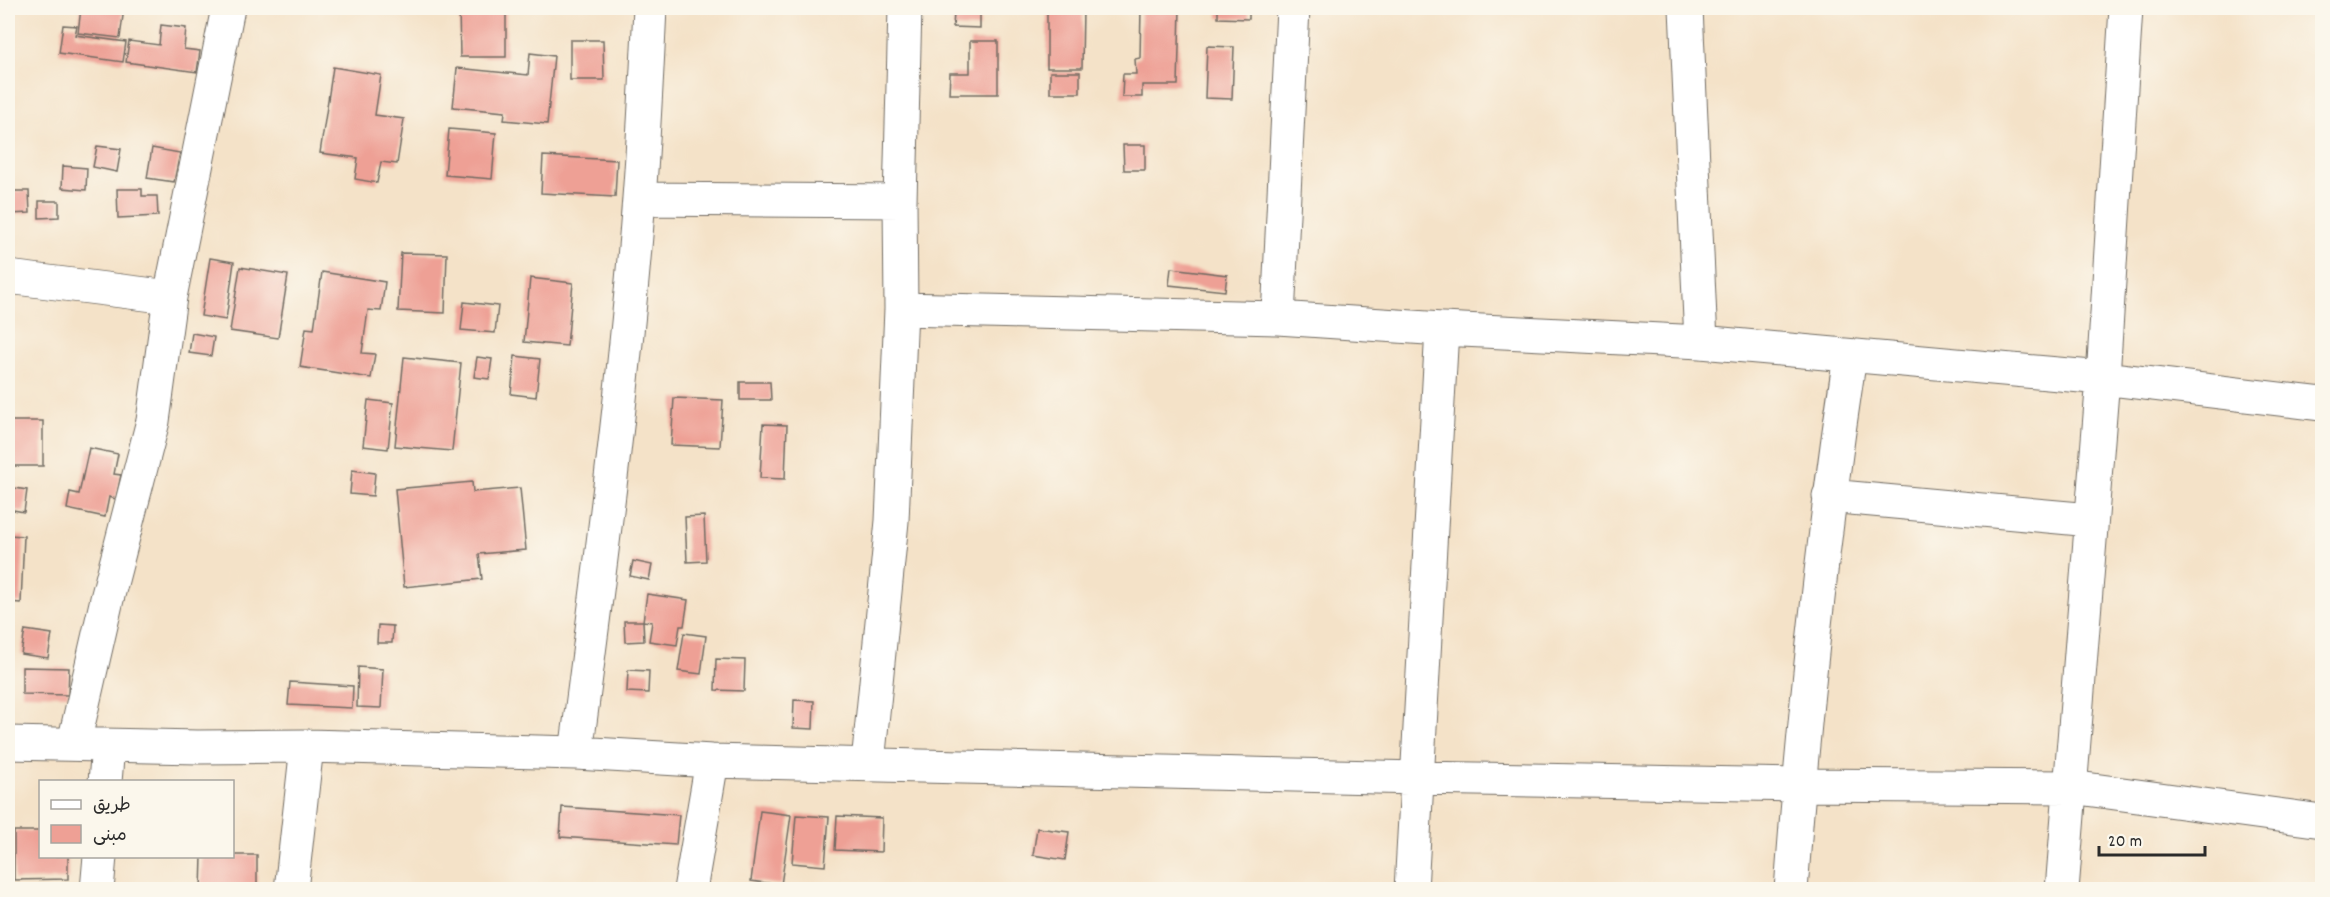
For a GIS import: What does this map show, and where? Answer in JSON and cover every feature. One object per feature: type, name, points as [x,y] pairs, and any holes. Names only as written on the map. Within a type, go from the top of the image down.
[{"type":"street","points":[[74,743],[107,599],[153,421],[170,297],[228,8]]},
{"type":"street","points":[[576,753],[606,524],[639,199],[650,8]]},
{"type":"street","points":[[868,763],[892,521],[901,309],[900,201],[905,8]]},
{"type":"street","points":[[1278,318],[1293,8]]},
{"type":"street","points":[[1686,8],[1701,342]]},
{"type":"street","points":[[2062,890],[2103,378],[2126,8]]},
{"type":"street","points":[[639,199],[900,201]]},
{"type":"street","points":[[8,278],[170,297]]},
{"type":"street","points":[[901,309],[1278,318],[1701,342],[2103,378],[2322,404]]},
{"type":"street","points":[[1411,890],[1442,329]]},
{"type":"street","points":[[1791,890],[1798,785],[1829,495],[1850,356]]},
{"type":"street","points":[[1829,495],[2091,520]]},
{"type":"street","points":[[8,743],[74,743],[108,746],[307,746],[576,753],[712,760],[1418,778],[2071,787],[2322,821]]},
{"type":"street","points":[[105,780],[108,746]]},
{"type":"street","points":[[291,890],[307,746]]},
{"type":"street","points":[[690,890],[712,760]]},
{"type":"street","points":[[97,890],[100,858]]},
{"type":"building","points":[[81,8],[124,8],[120,38],[78,33]]},
{"type":"building","points":[[459,8],[506,8],[506,57],[460,57]]},
{"type":"building","points":[[1047,8],[1083,8],[1082,68],[1047,68]]},
{"type":"building","points":[[1141,8],[1180,8],[1178,85],[1142,85],[1142,97],[1122,97],[1123,74],[1136,74],[1135,59],[1140,58]]},
{"type":"building","points":[[1218,8],[1249,8],[1249,19],[1218,18]]},
{"type":"building","points":[[954,12],[980,13],[980,28],[953,27]]},
{"type":"building","points":[[63,25],[77,26],[75,35],[126,42],[123,62],[59,53]]},
{"type":"building","points":[[161,25],[186,28],[184,49],[200,51],[197,72],[126,62],[129,41],[159,45]]},
{"type":"building","points":[[570,40],[603,40],[604,80],[570,80]]},
{"type":"building","points":[[970,41],[998,41],[998,94],[949,94],[950,73],[970,73]]},
{"type":"building","points":[[1207,46],[1234,47],[1232,99],[1205,98]]},
{"type":"building","points":[[530,53],[554,56],[547,124],[504,120],[505,112],[453,107],[457,68],[528,75]]},
{"type":"building","points":[[333,67],[381,75],[375,115],[404,119],[397,164],[381,162],[377,183],[355,179],[358,158],[320,153]]},
{"type":"building","points":[[1050,72],[1080,72],[1080,93],[1050,93]]},
{"type":"building","points":[[449,129],[496,133],[492,179],[445,175]]},
{"type":"building","points":[[1123,145],[1145,145],[1145,170],[1124,170]]},
{"type":"building","points":[[97,146],[121,149],[117,172],[93,167]]},
{"type":"building","points":[[152,148],[180,153],[174,182],[147,178]]},
{"type":"building","points":[[543,156],[617,160],[615,197],[541,193]]},
{"type":"building","points":[[63,166],[87,168],[86,190],[62,188]]},
{"type":"building","points":[[117,189],[142,189],[142,196],[157,196],[158,216],[118,218]]},
{"type":"building","points":[[9,191],[29,191],[30,213],[9,214]]},
{"type":"building","points":[[39,201],[59,201],[59,217],[39,218]]},
{"type":"building","points":[[401,253],[447,254],[445,313],[398,311]]},
{"type":"building","points":[[210,258],[234,262],[226,320],[201,316]]},
{"type":"building","points":[[240,267],[288,275],[278,338],[230,331]]},
{"type":"building","points":[[1171,268],[1227,275],[1225,291],[1169,285]]},
{"type":"building","points":[[322,272],[385,282],[381,311],[368,310],[362,353],[375,354],[371,378],[300,367],[306,328],[314,329]]},
{"type":"building","points":[[530,278],[573,283],[567,346],[524,342]]},
{"type":"building","points":[[464,302],[498,306],[495,333],[461,330]]},
{"type":"building","points":[[192,333],[214,337],[211,356],[189,353]]},
{"type":"building","points":[[515,356],[540,359],[536,397],[511,394]]},
{"type":"building","points":[[404,357],[461,363],[452,451],[395,446]]},
{"type":"building","points":[[477,357],[492,359],[489,379],[474,377]]},
{"type":"building","points":[[740,382],[770,382],[771,400],[740,400]]},
{"type":"building","points":[[674,398],[723,400],[720,447],[671,445]]},
{"type":"building","points":[[368,400],[393,403],[388,449],[363,446]]},
{"type":"building","points":[[8,421],[43,421],[43,466],[8,466]]},
{"type":"building","points":[[763,424],[787,425],[785,479],[760,478]]},
{"type":"building","points":[[89,448],[118,454],[114,474],[121,475],[116,499],[109,497],[105,517],[67,509],[70,492],[79,494]]},
{"type":"building","points":[[352,470],[375,473],[373,496],[350,494]]},
{"type":"building","points":[[472,482],[473,492],[520,488],[526,550],[479,554],[482,579],[404,587],[395,489]]},
{"type":"building","points":[[8,487],[27,490],[24,512],[8,509]]},
{"type":"building","points":[[704,516],[706,561],[687,562],[685,517]]},
{"type":"building","points":[[8,535],[24,536],[21,603],[8,602]]},
{"type":"building","points":[[633,561],[652,565],[649,580],[630,576]]},
{"type":"building","points":[[647,594],[688,600],[684,626],[680,626],[677,645],[649,641],[652,622],[643,621]]},
{"type":"building","points":[[624,621],[643,621],[644,641],[625,642]]},
{"type":"building","points":[[378,625],[393,626],[392,643],[377,643]]},
{"type":"building","points":[[25,630],[52,634],[48,658],[21,654]]},
{"type":"building","points":[[684,633],[706,636],[701,674],[678,671]]},
{"type":"building","points":[[716,659],[745,660],[744,691],[715,690]]},
{"type":"building","points":[[22,667],[69,668],[68,695],[22,694]]},
{"type":"building","points":[[358,667],[383,669],[381,708],[357,707]]},
{"type":"building","points":[[628,670],[649,671],[648,693],[627,692]]},
{"type":"building","points":[[290,682],[353,686],[352,708],[288,705]]},
{"type":"building","points":[[794,700],[814,701],[813,729],[793,728]]},
{"type":"building","points":[[562,807],[679,815],[676,845],[560,837]]},
{"type":"building","points":[[760,811],[791,815],[781,885],[751,881]]},
{"type":"building","points":[[796,815],[829,817],[825,866],[792,863]]},
{"type":"building","points":[[837,816],[882,818],[881,852],[835,850]]},
{"type":"building","points":[[1037,828],[1069,832],[1065,860],[1033,855]]},
{"type":"building","points":[[14,831],[39,831],[39,858],[68,858],[68,879],[14,880]]},
{"type":"building","points":[[257,855],[257,890],[201,890],[202,858]]}]
